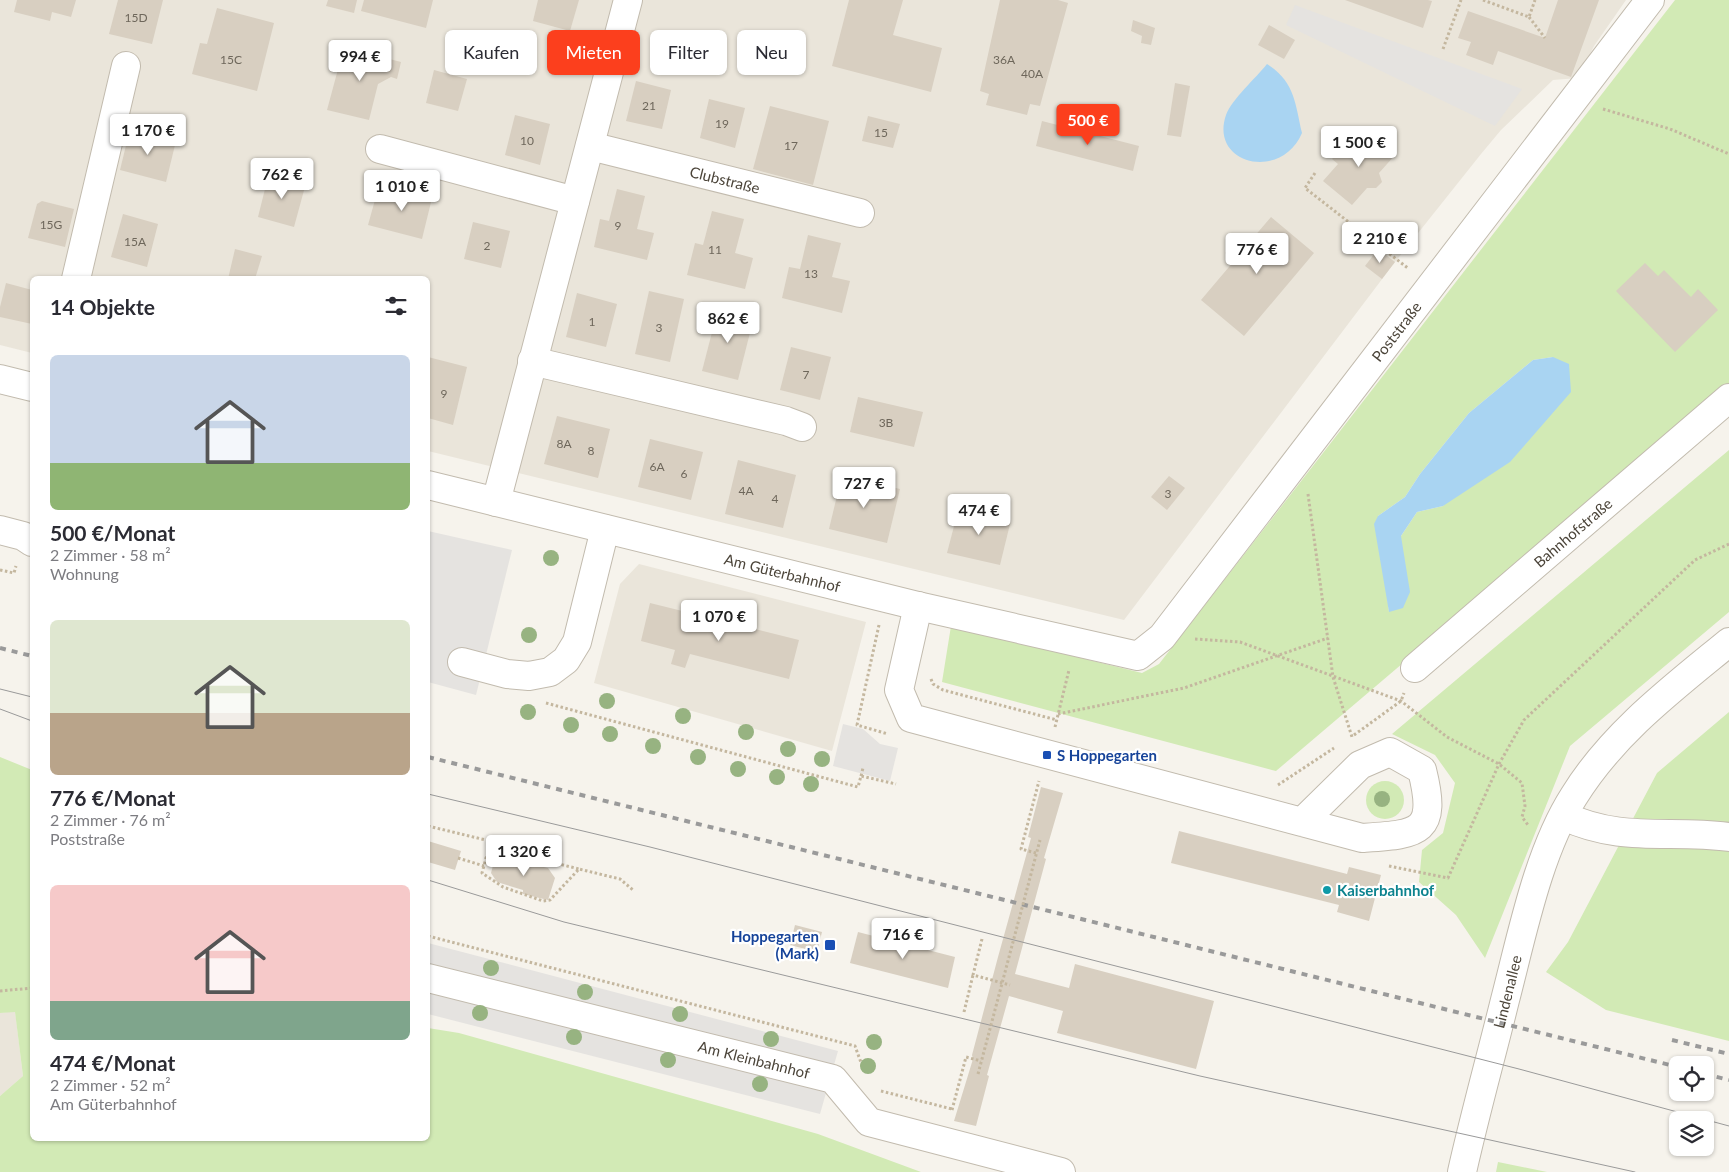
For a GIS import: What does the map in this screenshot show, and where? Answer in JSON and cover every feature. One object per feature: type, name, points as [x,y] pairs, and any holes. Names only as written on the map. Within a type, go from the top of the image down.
[{"type":"street","points":[[496,502],[628,0]]},
{"type":"street","name":"Poststraße","points":[[1138,656],[1162,637],[1650,0]]},
{"type":"street","points":[[77,276],[126,66]]},
{"type":"street","name":"Clubstraße","points":[[590,146],[860,214]]},
{"type":"street","points":[[380,149],[575,201]]},
{"type":"street","points":[[532,361],[786,421],[802,428]]},
{"type":"street","points":[[0,379],[30,386]]},
{"type":"street","name":"Bahnhofstraße","points":[[1415,668],[1729,398]]},
{"type":"street","name":"Am Güterbahnhof","points":[[430,486],[918,606],[1138,656]]},
{"type":"street","points":[[462,662],[507,674],[529,676],[550,672],[566,660],[576,642],[605,529]]},
{"type":"street","points":[[0,530],[23,536],[30,541]]},
{"type":"street","points":[[918,606],[899,690],[910,718],[1044,764],[1302,822],[1362,838],[1396,836],[1413,832],[1420,827],[1425,819],[1429,798],[1422,770],[1390,752],[1360,766],[1302,822]]},
{"type":"street","name":"Lindenallee","points":[[1462,1172],[1523,928],[1548,850],[1573,797],[1594,768],[1638,718],[1729,642]]},
{"type":"street","points":[[1564,816],[1585,825],[1619,833],[1729,837]]},
{"type":"street","name":"Am Kleinbahnhof","points":[[430,978],[833,1079],[869,1122],[1061,1172]]},
{"type":"path","points":[[1443,49],[1461,0]]},
{"type":"path","points":[[1483,0],[1529,17],[1545,38]]},
{"type":"path","points":[[1529,17],[1535,0]]},
{"type":"path","points":[[1576,98],[1586,104],[1670,129],[1729,154]]},
{"type":"path","points":[[1315,173],[1305,188],[1431,286]]},
{"type":"path","points":[[1293,468],[1306,478],[1333,677],[1352,737]]},
{"type":"path","points":[[1400,868],[1448,878],[1498,764],[1524,720],[1695,560],[1729,544]]},
{"type":"path","points":[[1162,637],[1240,642],[1401,701],[1447,738],[1498,764],[1522,783],[1525,806],[1522,817],[1530,827]]},
{"type":"path","points":[[1058,714],[1184,688],[1328,638]]},
{"type":"path","points":[[1036,853],[1021,849],[1058,714],[1075,642]]},
{"type":"path","points":[[1344,742],[1401,701],[1415,668]]},
{"type":"path","points":[[930,676],[933,684],[943,690],[1056,720]]},
{"type":"path","points":[[540,701],[858,787],[863,768]]},
{"type":"path","points":[[1278,785],[1335,747]]},
{"type":"path","points":[[861,776],[896,784]]},
{"type":"path","points":[[430,826],[514,847]]},
{"type":"path","points":[[978,1074],[1040,840]]},
{"type":"path","points":[[498,843],[486,858],[482,873],[503,887],[547,902],[579,869]]},
{"type":"path","points":[[458,858],[484,866]]},
{"type":"path","points":[[547,861],[620,879],[634,890]]},
{"type":"path","points":[[430,937],[855,1046],[864,1072]]},
{"type":"path","points":[[964,1012],[982,939]]},
{"type":"path","points":[[973,975],[1010,985]]},
{"type":"path","points":[[0,991],[30,988]]},
{"type":"path","points":[[943,1142],[966,1057],[982,1061]]},
{"type":"path","points":[[876,1089],[952,1109]]},
{"type":"shaded area","points":[[0,0],[1626,0],[1594,46],[1578,78],[1553,80],[1501,130],[1481,154],[1395,262],[1124,620],[430,451],[430,276],[30,276],[30,352],[0,345]]},
{"type":"shaded area","points":[[1295,5],[1522,89],[1495,126],[1286,25]]},
{"type":"shaded area","points":[[430,531],[512,550],[476,695],[430,683]]},
{"type":"shaded area","points":[[639,564],[866,622],[832,751],[594,683],[620,584]]},
{"type":"shaded area","points":[[843,724],[863,729],[880,744],[898,748],[890,781],[833,766]]},
{"type":"shaded area","points":[[430,944],[838,1051],[820,1114],[430,1015]]},
{"type":"shaded area","points":[[15,1011],[23,1076],[0,1096],[0,1013]]},
{"type":"green space","points":[[1675,0],[1729,0],[1729,386],[1276,771],[942,682],[951,626],[1142,673],[1159,664]],"holes":[[[1553,357],[1443,506],[1417,512],[1401,536],[1389,612],[1378,516],[1405,497],[1420,474],[1469,413],[1533,360]]]},
{"type":"green space","points":[[1729,450],[1729,612],[1570,746],[1485,958],[1456,915],[1419,882],[1422,850],[1443,833],[1455,783],[1435,755],[1392,734]]},
{"type":"green space","points":[[1729,712],[1729,1041],[1606,1010],[1546,972],[1568,942],[1657,773]]},
{"type":"green space","points":[[0,757],[30,769],[30,1141],[430,1141],[430,1028],[459,1033],[818,1134],[921,1172],[0,1172],[0,1096],[23,1076],[15,1012],[0,1013]]},
{"type":"green space","points":[[1385,781],[1398,787],[1404,800],[1398,813],[1385,819],[1372,813],[1366,800],[1372,787]]},
{"type":"green space","points":[[1498,1162],[1547,1172],[1496,1172]]},
{"type":"water","points":[[1267,64],[1289,86],[1302,133],[1292,148],[1279,158],[1264,162],[1250,161],[1237,155],[1228,145],[1224,132],[1226,115],[1239,96]]},
{"type":"water","points":[[1553,357],[1569,364],[1571,392],[1510,462],[1443,506],[1417,512],[1401,536],[1410,592],[1403,608],[1389,612],[1374,524],[1378,516],[1405,497],[1420,474],[1469,413],[1533,360]]},
{"type":"building","points":[[17,0],[76,0],[71,17],[52,12],[50,21],[14,12]]},
{"type":"building","points":[[118,0],[163,0],[152,44],[109,34]]},
{"type":"building","points":[[328,0],[357,0],[354,13],[326,6]]},
{"type":"building","points":[[364,0],[433,0],[426,28],[361,11]]},
{"type":"building","points":[[538,0],[579,0],[570,30],[533,21]]},
{"type":"building","points":[[849,0],[903,0],[893,35],[942,48],[931,92],[832,66]]},
{"type":"building","points":[[1000,0],[1058,0],[1068,3],[1040,106],[1030,104],[1027,115],[986,105],[989,94],[980,91]]},
{"type":"building","points":[[1345,0],[1428,0],[1432,1],[1423,28]]},
{"type":"building","points":[[1558,0],[1599,0],[1571,77],[1498,51],[1493,65],[1466,55],[1471,42],[1458,38],[1468,11],[1545,38]]},
{"type":"building","points":[[217,8],[274,23],[257,91],[192,74],[200,43],[207,44]]},
{"type":"building","points":[[1133,20],[1155,28],[1151,45],[1141,43],[1142,36],[1131,31]]},
{"type":"building","points":[[1269,25],[1295,40],[1284,59],[1258,45]]},
{"type":"building","points":[[344,47],[401,62],[397,79],[391,77],[378,84],[369,120],[327,110]]},
{"type":"building","points":[[434,70],[445,73],[445,75],[467,79],[458,111],[426,103]]},
{"type":"building","points":[[636,81],[671,90],[662,129],[626,121]]},
{"type":"building","points":[[1175,83],[1190,86],[1181,137],[1167,135]]},
{"type":"building","points":[[709,99],[745,108],[735,148],[700,138]]},
{"type":"building","points":[[770,106],[829,121],[813,185],[753,169]]},
{"type":"building","points":[[515,115],[550,124],[540,165],[505,155]]},
{"type":"building","points":[[868,116],[900,124],[893,148],[862,141]]},
{"type":"building","points":[[1042,121],[1139,146],[1133,171],[1036,146]]},
{"type":"building","points":[[130,129],[176,141],[166,182],[120,170]]},
{"type":"building","points":[[1367,130],[1395,155],[1379,173],[1382,182],[1376,188],[1367,188],[1352,205],[1323,181],[1338,164],[1332,159],[1346,143],[1352,148]]},
{"type":"building","points":[[269,173],[306,183],[294,227],[258,217]]},
{"type":"building","points":[[378,189],[406,197],[408,189],[433,194],[422,239],[368,225]]},
{"type":"building","points":[[617,189],[645,196],[637,229],[654,233],[647,260],[594,247],[600,219],[609,221]]},
{"type":"building","points":[[42,201],[74,209],[65,247],[28,238],[37,204]]},
{"type":"building","points":[[712,211],[744,219],[735,253],[753,258],[745,289],[687,275],[695,243],[703,245]]},
{"type":"building","points":[[123,214],[158,224],[147,267],[111,257]]},
{"type":"building","points":[[1271,217],[1314,253],[1244,336],[1201,300],[1234,261],[1225,253],[1238,238],[1247,245]]},
{"type":"building","points":[[473,222],[510,231],[501,268],[464,259]]},
{"type":"building","points":[[808,235],[841,243],[832,277],[850,281],[842,313],[782,298],[789,267],[800,269]]},
{"type":"building","points":[[235,249],[262,256],[256,276],[229,276]]},
{"type":"building","points":[[1378,249],[1395,262],[1382,279],[1365,266]]},
{"type":"building","points":[[1645,263],[1658,276],[1664,270],[1691,297],[1698,289],[1718,310],[1675,352],[1616,291]]},
{"type":"building","points":[[6,283],[30,289],[30,324],[0,317],[0,307]]},
{"type":"building","points":[[649,291],[684,299],[670,362],[635,354]]},
{"type":"building","points":[[577,293],[617,304],[606,347],[566,337]]},
{"type":"building","points":[[718,309],[754,317],[738,380],[702,371]]},
{"type":"building","points":[[791,347],[831,357],[820,400],[780,390]]},
{"type":"building","points":[[430,358],[467,367],[453,425],[430,419]]},
{"type":"building","points":[[858,397],[923,412],[914,447],[850,432]]},
{"type":"building","points":[[557,416],[610,429],[598,478],[544,464]]},
{"type":"building","points":[[650,439],[703,452],[691,500],[638,487]]},
{"type":"building","points":[[738,460],[796,475],[783,528],[725,514]]},
{"type":"building","points":[[842,475],[900,489],[887,543],[829,529]]},
{"type":"building","points":[[1169,476],[1185,488],[1167,510],[1151,497]]},
{"type":"building","points":[[959,507],[1011,520],[1000,565],[947,553]]},
{"type":"building","points":[[650,603],[799,640],[789,679],[690,654],[685,668],[671,664],[675,650],[641,641]]},
{"type":"building","points":[[1041,787],[1063,793],[1044,858],[1046,859],[1015,974],[1069,988],[1075,964],[1214,1001],[1196,1069],[1057,1033],[1063,1011],[1009,996],[987,1075],[989,1076],[976,1126],[954,1121],[973,1059],[972,1055],[1031,838],[1028,837]]},
{"type":"building","name":"Kaiserbahnhof","points":[[1179,831],[1347,874],[1349,867],[1381,875],[1369,921],[1337,912],[1339,905],[1171,863]]},
{"type":"building","points":[[430,842],[461,851],[455,870],[430,863]]},
{"type":"building","points":[[503,857],[548,868],[555,878],[548,900],[523,894],[523,890],[497,882],[491,873],[494,862]]},
{"type":"building","points":[[795,925],[822,932],[817,952],[790,945]]},
{"type":"building","points":[[858,932],[955,957],[948,988],[850,963]]},
{"type":"tram line","points":[[0,689],[30,696]]},
{"type":"tram line","points":[[0,709],[30,720]]},
{"type":"tram line","points":[[430,794],[650,847],[1519,1069],[1729,1126]]},
{"type":"tram line","points":[[430,881],[564,922],[1200,1076],[1635,1172]]},
{"type":"railway","points":[[0,648],[30,656]]},
{"type":"railway","points":[[430,757],[1669,1065]]},
{"type":"railway","points":[[1672,1040],[1729,1054]]},
{"type":"railway","points":[[1714,1076],[1729,1080]]},
{"type":"place","name":"S Hoppegarten","points":[[1047,755]]},
{"type":"place","name":"Kaiserbahnhof","points":[[1327,890]]},
{"type":"place","name":"Hoppegarten (Mark)","points":[[830,945]]}]
